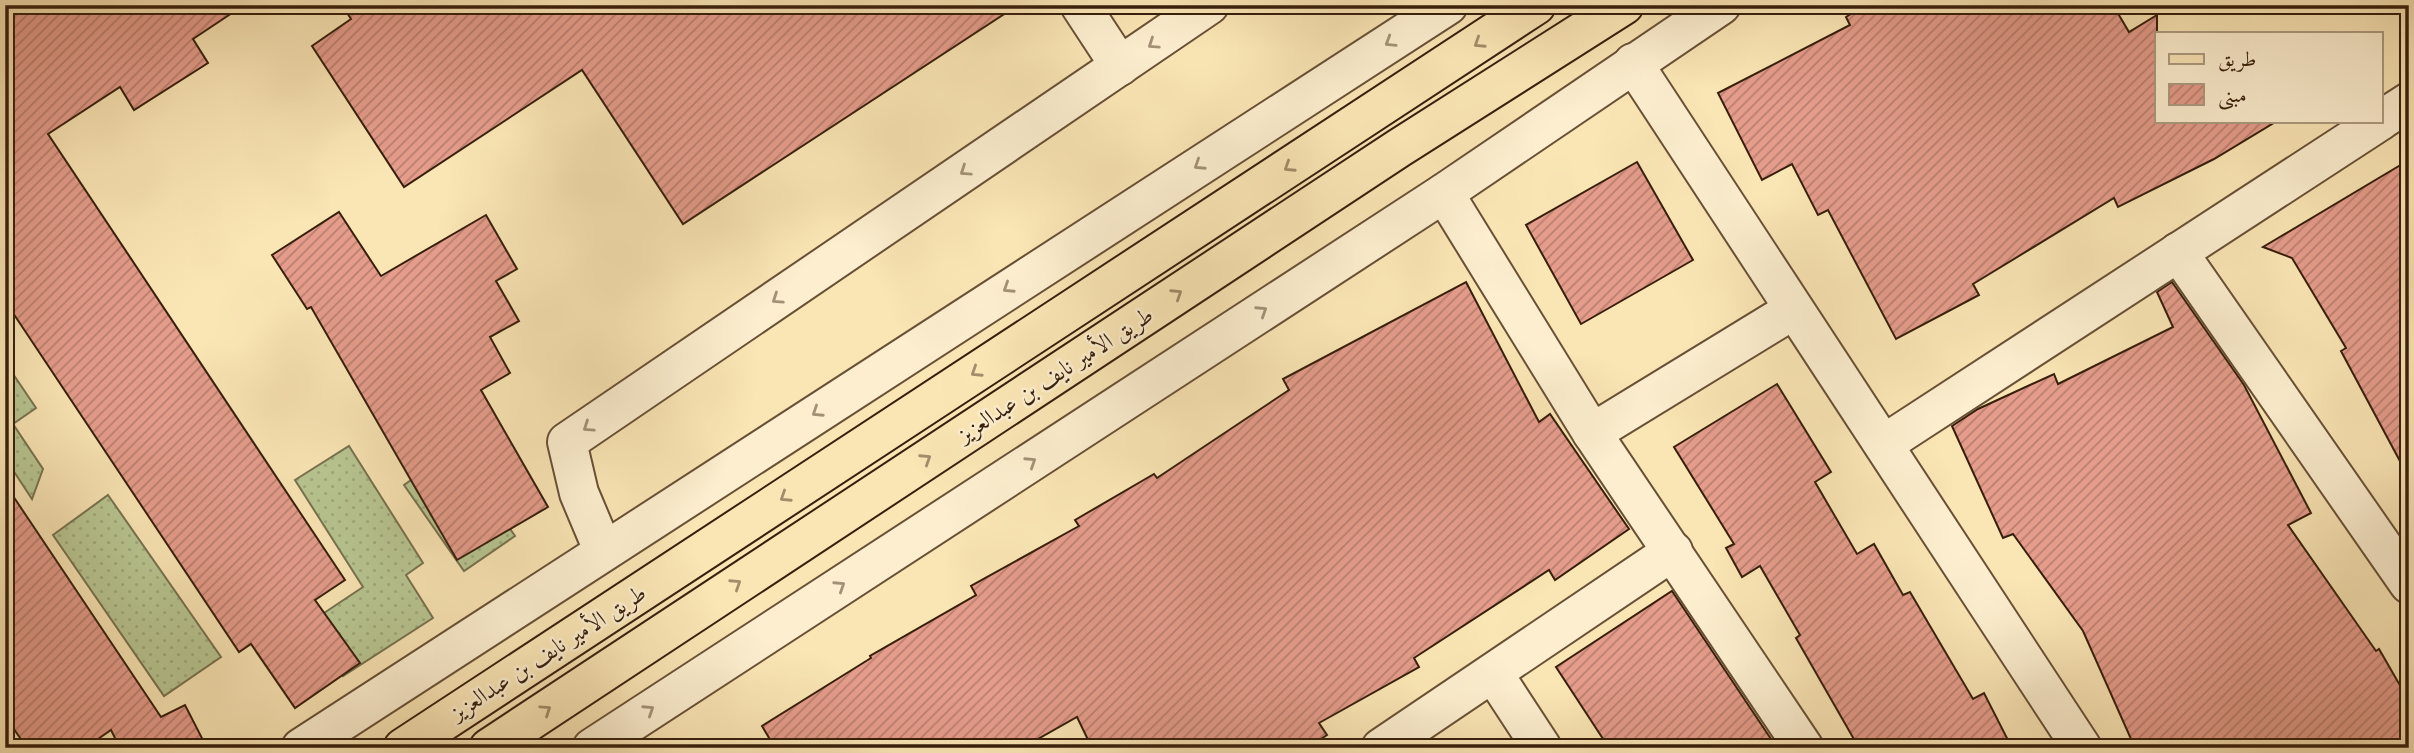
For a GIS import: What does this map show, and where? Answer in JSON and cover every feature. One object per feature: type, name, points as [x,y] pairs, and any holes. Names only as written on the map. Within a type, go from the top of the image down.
[{"type":"main road","name":"طريق الأمير نايف بن عبدالعزيز","points":[[403,748],[1536,5]]},
{"type":"main road","name":"طريق الأمير نايف بن عبدالعزيز","points":[[489,748],[1399,148],[1624,5]]},
{"type":"street","points":[[1080,5],[1120,66]]},
{"type":"street","points":[[603,550],[579,494],[567,442],[1209,5]]},
{"type":"street","points":[[301,748],[1448,5]]},
{"type":"street","points":[[592,748],[1444,193],[1721,5]]},
{"type":"street","points":[[1633,63],[2082,748]]},
{"type":"street","points":[[2382,120],[2409,102]]},
{"type":"street","points":[[1884,444],[2378,122]]},
{"type":"street","points":[[1444,193],[1592,433],[1804,748]]},
{"type":"street","points":[[2178,252],[2409,584]]},
{"type":"street","points":[[1592,433],[1793,310]]},
{"type":"street","points":[[1381,748],[1673,551]]},
{"type":"street","points":[[1493,673],[1542,748]]},
{"type":"green space","points":[[5,362],[36,408],[13,424],[43,469],[32,499],[5,458]]},
{"type":"green space","points":[[349,446],[423,563],[406,575],[433,618],[343,676],[309,623],[363,587],[295,480]]},
{"type":"green space","points":[[455,449],[515,536],[464,571],[404,485]]},
{"type":"green space","points":[[108,495],[221,657],[164,696],[53,535]]},
{"type":"building","points":[[5,5],[244,5],[193,39],[208,63],[134,110],[120,87],[48,134],[345,580],[315,600],[360,663],[295,708],[251,644],[239,652],[5,301]]},
{"type":"building","points":[[342,5],[1018,5],[683,224],[582,70],[404,187],[312,46],[351,19]]},
{"type":"building","points":[[1865,5],[2113,5],[2129,32],[2157,15],[2155,122],[2275,122],[2214,159],[2118,207],[2114,198],[1973,284],[1979,295],[1896,339],[1828,210],[1818,215],[1792,164],[1762,180],[1718,93],[1850,25],[1846,17]]},
{"type":"building","points":[[2409,160],[2409,478],[2341,351],[2346,348],[2292,258],[2263,247]]},
{"type":"building","points":[[1637,162],[1693,260],[1581,324],[1526,225]]},
{"type":"building","points":[[339,212],[381,276],[486,215],[517,269],[496,281],[519,321],[490,337],[510,373],[481,390],[548,507],[457,560],[311,307],[307,309],[272,255]]},
{"type":"building","points":[[1466,282],[1539,422],[1550,414],[1629,529],[1555,580],[1549,570],[1414,658],[1419,667],[1319,723],[1327,735],[1307,748],[1092,748],[1077,717],[1022,748],[775,748],[762,726],[871,658],[870,656],[976,595],[971,586],[1079,526],[1075,520],[1154,474],[1157,478],[1289,390],[1283,379]]},
{"type":"building","points":[[2172,282],[2244,385],[2311,513],[2288,525],[2376,651],[2379,649],[2409,701],[2409,748],[2135,748],[2083,631],[2013,534],[2003,538],[1952,426],[1978,409],[2054,374],[2058,384],[2173,327],[2157,292]]},
{"type":"building","points":[[1777,384],[1831,472],[1815,482],[1857,554],[1874,544],[1903,595],[1910,592],[1973,699],[1984,693],[2012,748],[1859,748],[1796,638],[1800,635],[1760,566],[1742,577],[1726,548],[1734,544],[1674,447]]},
{"type":"building","points":[[5,484],[161,717],[185,705],[207,748],[101,748],[116,740],[111,730],[85,748],[27,748],[5,716]]},
{"type":"building","points":[[1672,591],[1777,748],[1609,748],[1556,667]]}]
